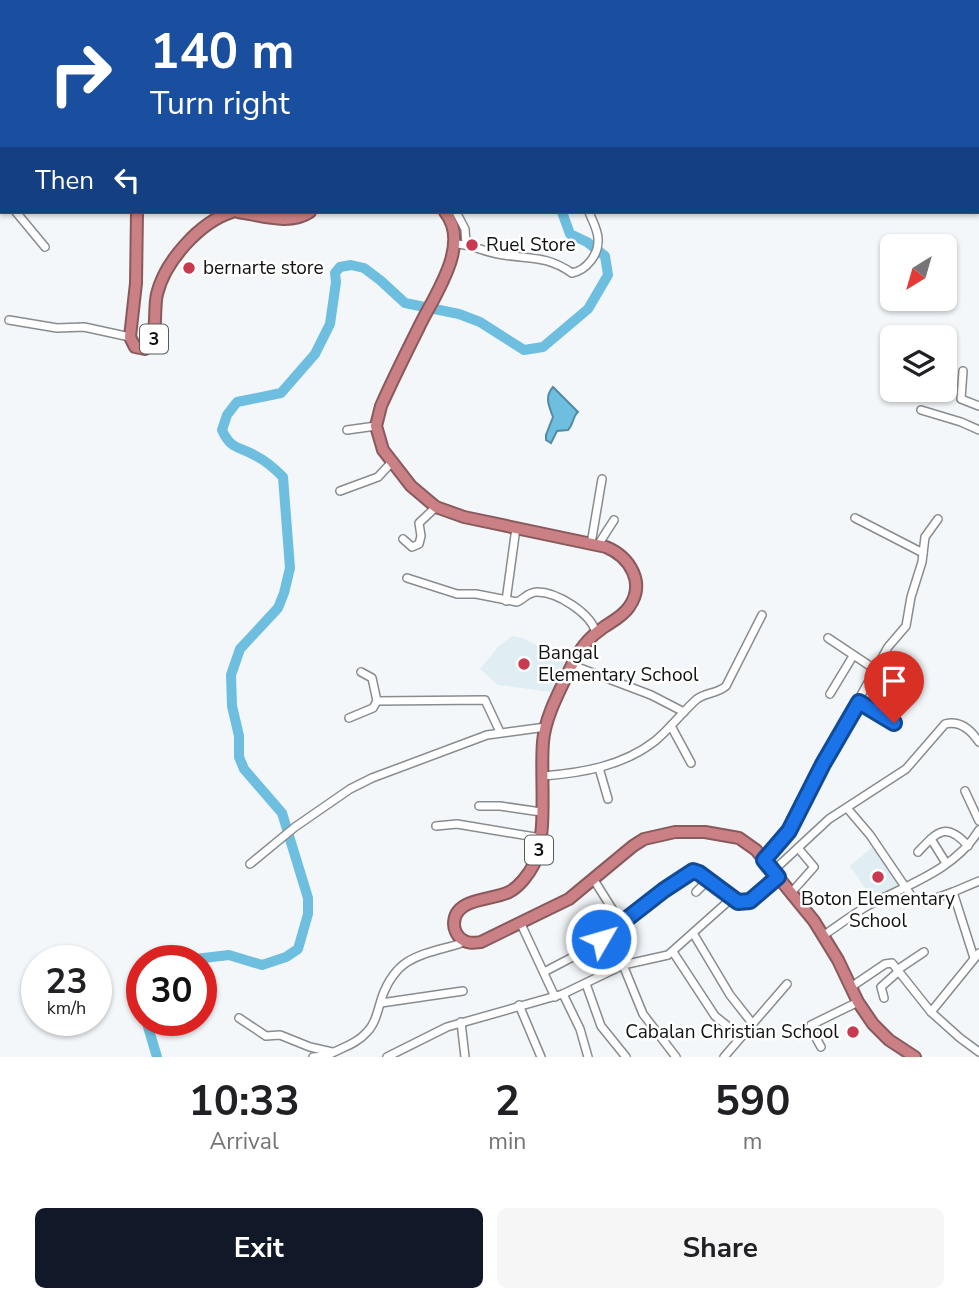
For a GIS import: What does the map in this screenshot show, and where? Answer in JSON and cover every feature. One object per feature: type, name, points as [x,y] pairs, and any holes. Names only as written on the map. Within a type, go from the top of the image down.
[{"type":"highway","name":"3","points":[[137,214],[136,284],[130,337],[135,346],[145,349],[151,346],[154,339],[153,321],[162,278],[198,233],[215,220],[230,214]]},
{"type":"highway","name":"3","points":[[250,214],[287,219],[306,214]]},
{"type":"highway","points":[[376,426],[381,406],[419,326],[442,286],[454,244],[451,223],[446,214]]},
{"type":"highway","name":"3","points":[[376,426],[379,443],[391,463],[415,491],[436,507],[464,517],[610,549],[626,559],[636,582],[634,596],[627,610],[596,633],[581,649],[546,727],[542,746],[541,838],[534,864],[509,892],[473,902],[456,914],[454,928],[458,937],[463,940]]},
{"type":"highway","points":[[463,940],[470,943],[481,942],[569,899],[633,846],[658,835],[705,832],[739,838],[752,846],[824,935],[858,1002],[873,1024],[915,1057]]},
{"type":"street","points":[[18,214],[46,247]]},
{"type":"street","points":[[457,214],[465,229],[466,244]]},
{"type":"street","points":[[454,244],[466,244],[496,254],[546,259],[562,265],[572,273],[583,269],[593,257],[598,240],[590,214]]},
{"type":"street","points":[[9,320],[57,328],[84,327],[130,337]]},
{"type":"street","points":[[963,372],[961,399],[979,406]]},
{"type":"street","points":[[921,410],[979,430]]},
{"type":"street","points":[[347,430],[376,426]]},
{"type":"street","points":[[340,491],[377,477],[391,463]]},
{"type":"street","points":[[595,544],[602,479]]},
{"type":"street","points":[[403,539],[412,547],[419,544],[419,523],[436,507]]},
{"type":"street","points":[[855,518],[923,553]]},
{"type":"street","points":[[764,860],[789,831],[888,647],[909,621],[911,597],[921,569],[925,537],[938,519]]},
{"type":"street","points":[[595,544],[614,520]]},
{"type":"street","points":[[506,601],[516,528]]},
{"type":"street","points":[[407,578],[457,594],[477,594],[506,601],[520,602],[533,592],[554,597],[581,612],[592,623],[596,633]]},
{"type":"street","points":[[542,776],[599,768],[644,749],[657,740],[700,697],[722,690],[726,686],[762,615]]},
{"type":"street","points":[[828,638],[876,670]]},
{"type":"street","points":[[830,694],[853,656]]},
{"type":"street","points":[[572,665],[651,695],[684,712]]},
{"type":"street","points":[[361,672],[372,678],[377,701]]},
{"type":"street","points":[[349,718],[370,709],[377,701],[485,700],[500,732]]},
{"type":"street","points":[[859,702],[894,723]]},
{"type":"street","points":[[544,972],[583,952],[693,871],[732,898],[743,903],[750,901],[798,848],[829,819],[906,769],[945,724],[964,726],[979,742]]},
{"type":"street","points":[[671,726],[691,763]]},
{"type":"street","points":[[250,864],[295,827],[359,783],[466,742],[500,732],[546,727]]},
{"type":"street","points":[[599,768],[608,799]]},
{"type":"street","points":[[965,791],[979,821]]},
{"type":"street","points":[[479,806],[541,812]]},
{"type":"street","points":[[847,808],[870,835],[912,897],[925,902],[979,881]]},
{"type":"street","points":[[436,826],[457,824],[541,838]]},
{"type":"street","points":[[824,935],[865,908],[946,863],[968,846],[979,830]]},
{"type":"street","points":[[918,852],[938,833],[948,831],[958,835],[968,846]]},
{"type":"street","points":[[931,839],[946,863]]},
{"type":"street","points":[[791,893],[814,867],[798,848]]},
{"type":"street","points":[[594,880],[621,923]]},
{"type":"street","points":[[696,892],[708,880]]},
{"type":"street","points":[[931,1012],[976,955],[953,892]]},
{"type":"street","points":[[387,1057],[439,1030],[559,995],[623,965],[673,952],[732,898]]},
{"type":"street","points":[[521,923],[544,972],[580,1029],[588,1057]]},
{"type":"street","points":[[693,933],[730,995],[752,1023]]},
{"type":"street","points":[[313,1057],[333,1055],[365,1035],[374,1024],[389,980],[401,965],[416,957],[459,944],[463,940]]},
{"type":"street","points":[[673,952],[715,1016],[740,1036]]},
{"type":"street","points":[[884,998],[881,987],[898,970],[924,952]]},
{"type":"street","points":[[851,987],[889,963],[898,970],[931,1012],[979,1052]]},
{"type":"street","points":[[623,965],[643,1014],[676,1057]]},
{"type":"street","points":[[586,984],[601,1026],[626,1057]]},
{"type":"street","points":[[723,1057],[787,984]]},
{"type":"street","points":[[381,1003],[463,991]]},
{"type":"street","points":[[821,1046],[811,1030],[811,1025],[858,1002]]},
{"type":"street","points":[[519,1005],[541,1057]]},
{"type":"street","points":[[239,1018],[266,1035],[280,1035],[333,1055]]},
{"type":"street","points":[[461,1022],[464,1057]]},
{"type":"shaded area","name":"Bangal Elementary School","points":[[512,636],[522,638],[568,660],[551,692],[498,685],[480,669],[498,647]]},
{"type":"shaded area","name":"Boton Elementary School","points":[[876,844],[906,887],[875,903],[850,866]]},
{"type":"water","points":[[553,387],[578,412],[568,430],[557,431],[551,443],[546,440],[546,435],[553,417],[548,398]]},
{"type":"waterway","points":[[217,956],[229,955],[262,965],[286,957],[298,949],[308,914],[308,898],[282,813],[244,769],[239,757],[239,736],[232,706],[231,675],[240,649],[278,608],[290,568],[283,477],[263,460],[229,441],[222,430],[227,415],[237,402],[281,393],[315,354],[330,324],[335,273],[340,267],[351,265],[364,268],[405,303],[459,314],[480,322],[524,350],[543,347],[588,309],[608,275],[605,256],[587,242],[570,234],[563,214]]},
{"type":"waterway","points":[[151,1036],[157,1057]]},
{"type":"place","name":"Ruel Store","points":[[472,245]]},
{"type":"place","name":"bernarte store","points":[[189,268]]},
{"type":"place","name":"Bangal Elementary School","points":[[524,664]]},
{"type":"place","name":"Boton Elementary School","points":[[878,877]]},
{"type":"place","name":"Cabalan Christian School","points":[[853,1032]]},
{"type":"route","points":[[601,939],[693,871],[738,902],[750,901],[778,877],[764,860],[797,818],[823,764],[859,702],[894,723]]}]
